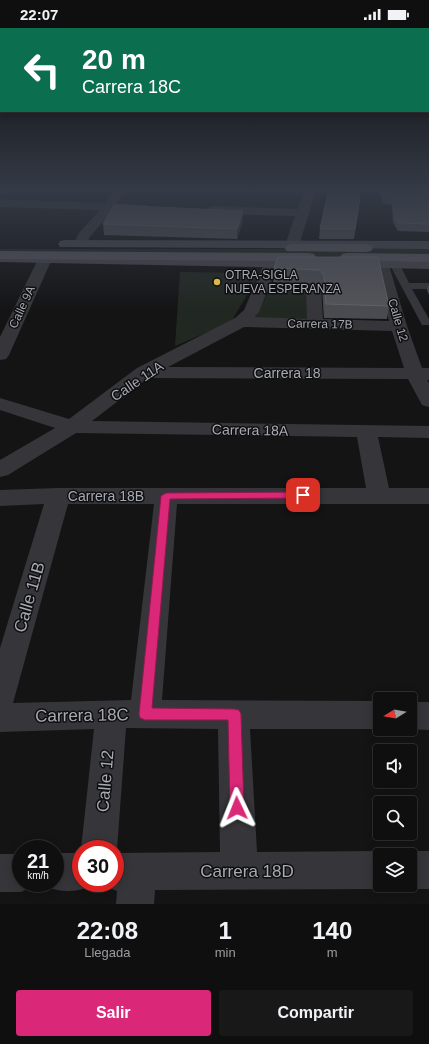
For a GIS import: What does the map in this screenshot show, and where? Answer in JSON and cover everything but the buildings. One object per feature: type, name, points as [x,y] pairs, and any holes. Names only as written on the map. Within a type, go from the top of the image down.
[{"type":"main road","points":[[0,244],[291,246]]},
{"type":"main road","points":[[0,248],[429,246]]},
{"type":"main road","points":[[0,256],[45,259],[271,264],[323,260]]},
{"type":"main road","points":[[0,256],[323,260],[429,258]]},
{"type":"main road","points":[[338,264],[429,265]]},
{"type":"street","points":[[80,244],[90,229]]},
{"type":"street","points":[[291,246],[297,229]]},
{"type":"street","name":"Calle 9A","points":[[0,355],[45,259]]},
{"type":"street","name":"Calle 11A","points":[[0,470],[72,427],[144,372],[241,322],[252,312],[271,264]]},
{"type":"street","name":"Calle 12","points":[[389,265],[399,326],[422,374],[429,402]]},
{"type":"street","points":[[262,288],[313,288],[315,323]]},
{"type":"street","name":"Carrera 17B","points":[[241,322],[399,326]]},
{"type":"street","name":"Carrera 18","points":[[144,372],[422,374]]},
{"type":"street","points":[[0,404],[72,427]]},
{"type":"street","name":"Carrera 18A","points":[[72,427],[429,432]]},
{"type":"street","points":[[366,432],[380,495]]},
{"type":"street","name":"Carrera 18B","points":[[0,498],[58,496],[429,496]]},
{"type":"street","name":"Calle 11B","points":[[0,698],[58,496]]},
{"type":"street","points":[[145,714],[166,496]]},
{"type":"street","name":"Calle 12","points":[[100,840],[111,714]]},
{"type":"street","name":"Carrera 18C","points":[[0,718],[111,714],[373,716]]},
{"type":"street","points":[[234,714],[239,870]]},
{"type":"street","points":[[417,716],[429,716]]},
{"type":"street","name":"Carrera 18D","points":[[129,882],[239,870],[373,870]]},
{"type":"street","points":[[417,870],[429,870]]},
{"type":"street","points":[[0,873],[12,873]]},
{"type":"lane","points":[[389,265],[405,286],[426,323]]},
{"type":"lane","points":[[405,286],[429,286]]},
{"type":"shaded area","points":[[0,249],[429,249],[429,257],[0,254]]},
{"type":"shaded area","points":[[180,272],[260,273],[231,322],[175,346]]},
{"type":"shaded area","points":[[269,290],[306,290],[308,320],[255,319]]},
{"type":"place","name":"OTRA-SIGLA NUEVA ESPERANZA","points":[[217,282]]},
{"type":"route","points":[[237,808],[234,714],[145,714],[166,496],[303,495]]}]
